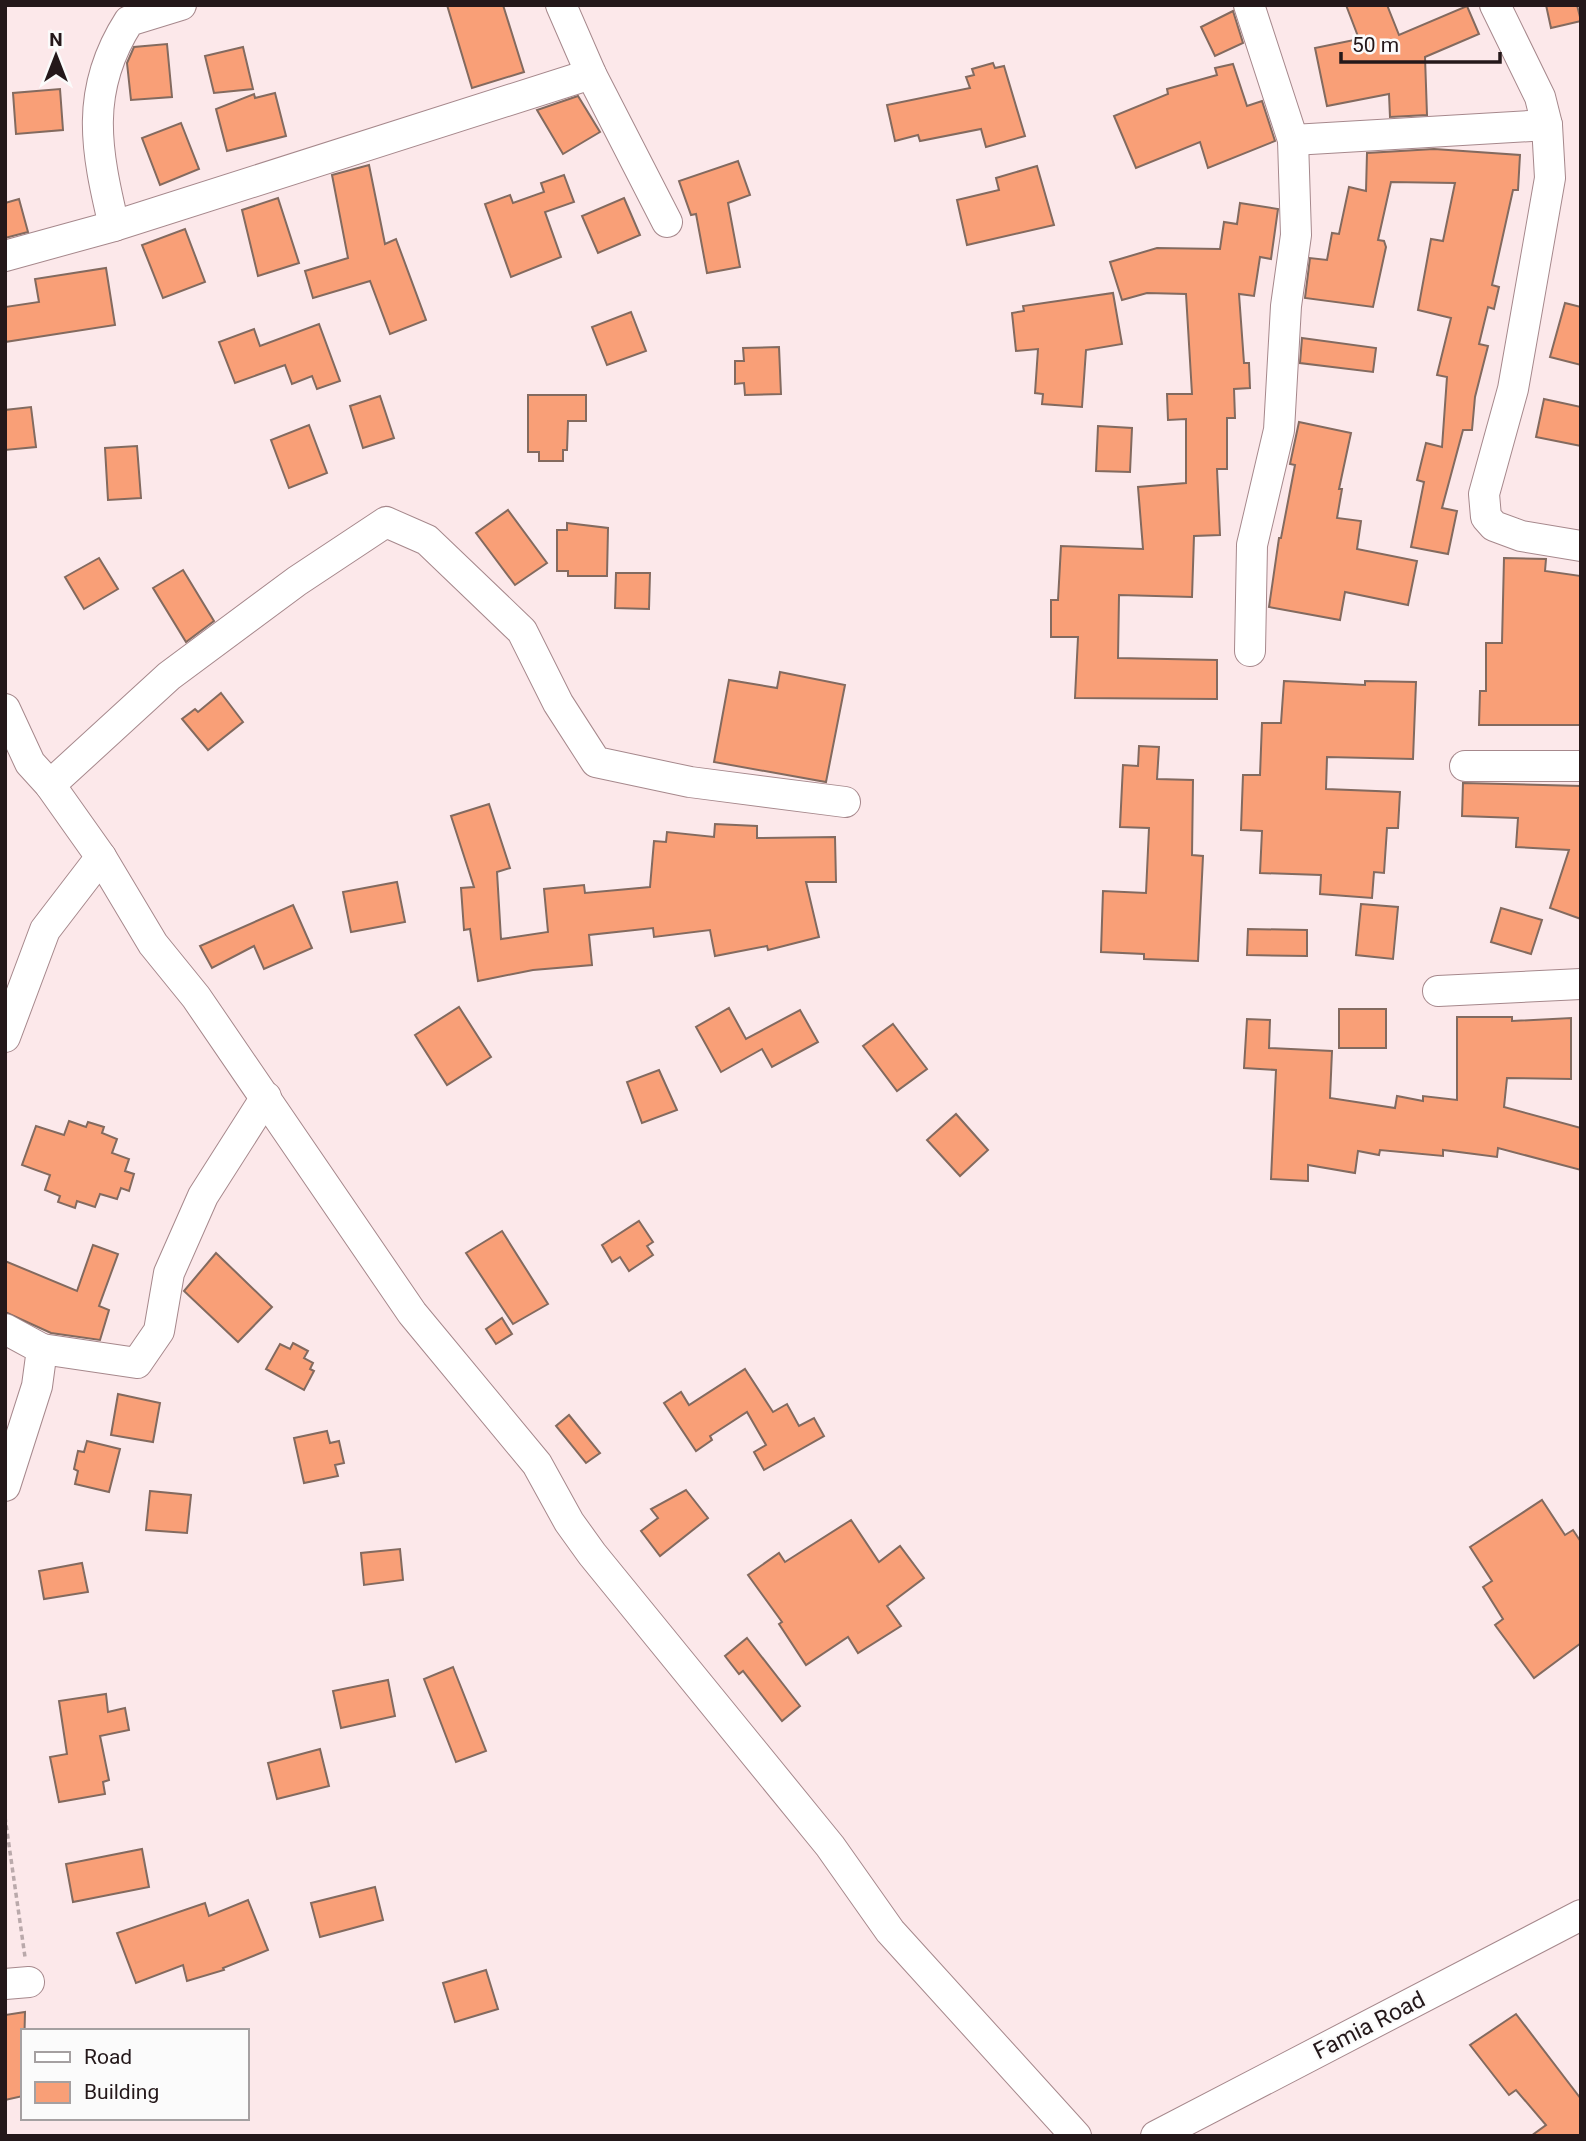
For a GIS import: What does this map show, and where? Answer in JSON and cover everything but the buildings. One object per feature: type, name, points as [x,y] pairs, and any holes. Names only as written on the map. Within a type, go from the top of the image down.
[{"type":"street","points":[[114,226],[98,158],[99,96],[114,45],[129,22],[181,5]]},
{"type":"street","points":[[561,5],[591,74],[667,222]]},
{"type":"street","points":[[1249,5],[1293,139],[1296,235],[1286,306],[1279,430],[1252,545],[1250,651]]},
{"type":"street","points":[[1495,5],[1540,97],[1547,125],[1550,178],[1513,389],[1484,494],[1486,517],[1494,526],[1521,536],[1581,546]]},
{"type":"street","points":[[5,256],[114,226],[591,74]]},
{"type":"street","points":[[1293,139],[1547,125]]},
{"type":"street","points":[[50,785],[169,676],[296,581],[386,522],[427,540],[522,631],[558,703],[596,762],[690,782],[845,802]]},
{"type":"street","points":[[9,730],[30,763],[50,785],[101,857],[153,944],[196,997],[412,1313],[537,1464],[569,1522],[592,1554],[838,1856],[890,1931],[1076,2136]]},
{"type":"street","points":[[1465,766],[1581,766]]},
{"type":"street","points":[[5,1037],[45,930],[101,857]]},
{"type":"street","points":[[1438,990],[1581,984]]},
{"type":"street","points":[[5,1329],[42,1349],[137,1363],[159,1331],[169,1273],[203,1196],[266,1097]]},
{"type":"street","points":[[5,1486],[37,1386],[42,1349]]},
{"type":"street","name":"Famia Road","points":[[1156,2136],[1581,1915]]},
{"type":"path","points":[[5,1817],[17,1983]]}]
